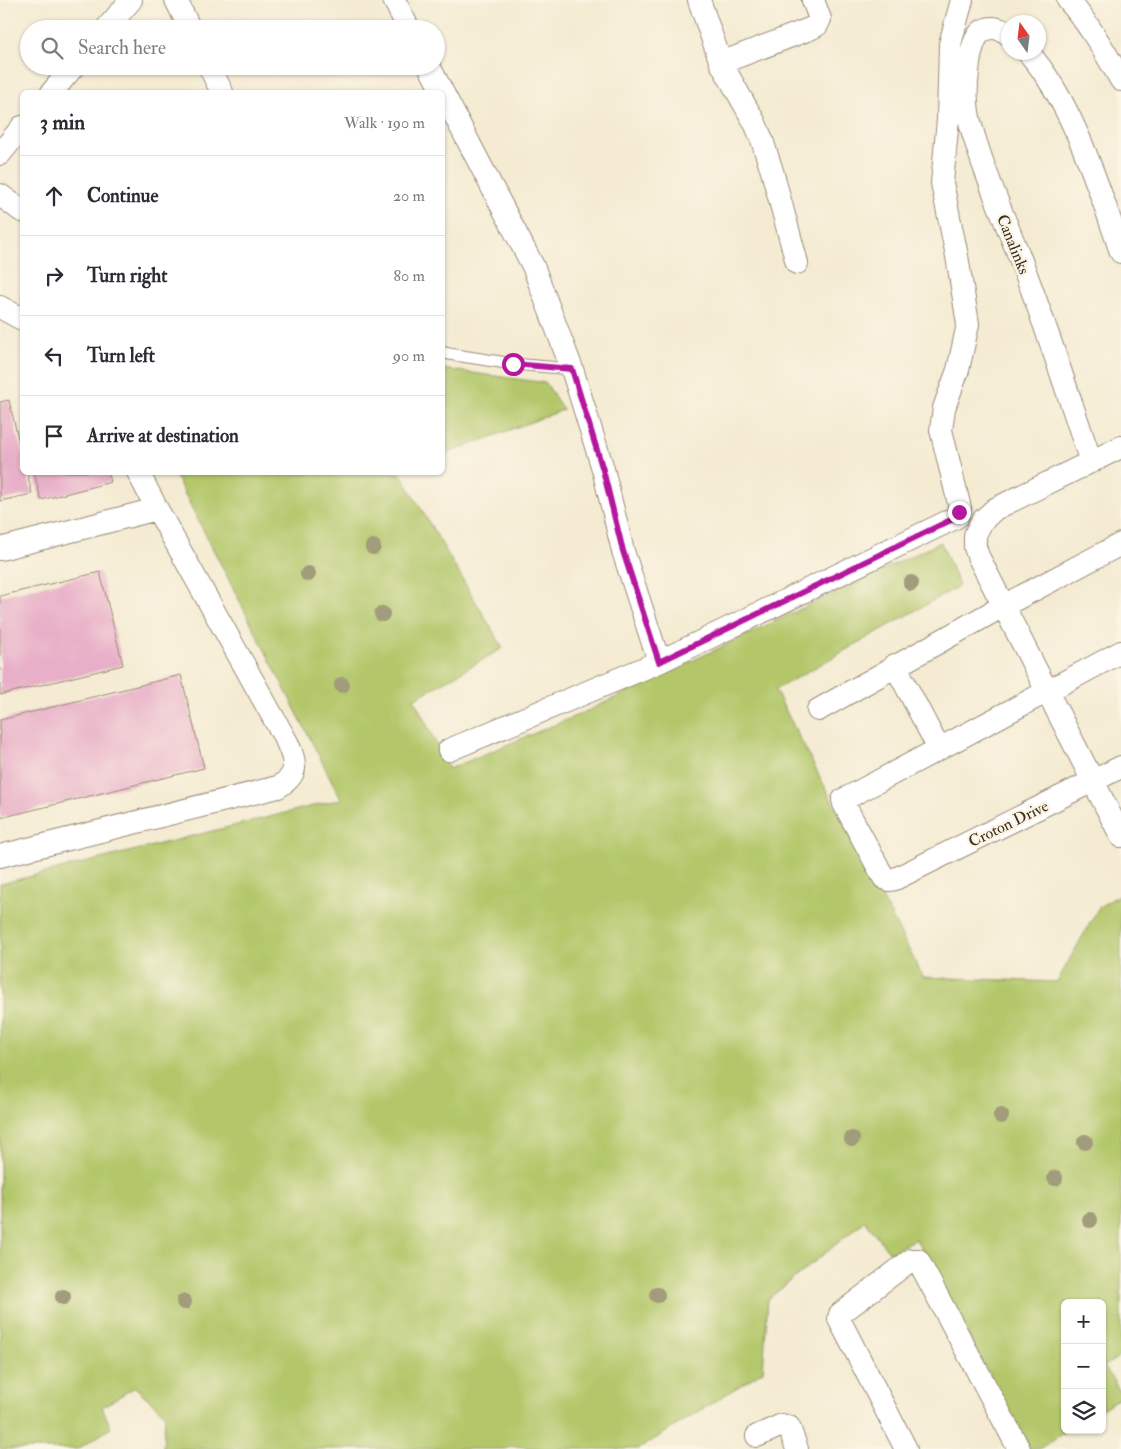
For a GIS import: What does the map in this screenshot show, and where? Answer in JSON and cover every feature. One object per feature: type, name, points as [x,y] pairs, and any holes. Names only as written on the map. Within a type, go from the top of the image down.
[{"type":"street","points":[[114,20],[131,0]]},
{"type":"street","points":[[176,0],[186,20]]},
{"type":"street","points":[[394,0],[404,20]]},
{"type":"street","points":[[699,0],[722,63],[755,123],[762,140],[797,263]]},
{"type":"street","points":[[722,63],[818,25],[820,19],[813,0]]},
{"type":"street","points":[[449,750],[659,662],[957,517],[960,508],[941,430],[944,408],[958,370],[968,324],[957,256],[942,183],[948,119],[950,44],[962,0]]},
{"type":"street","points":[[1068,0],[1100,44],[1121,80]]},
{"type":"street","name":"Canalinks","points":[[998,31],[982,31],[975,39],[972,49],[967,96],[971,125],[991,188],[1037,304],[1091,462]]},
{"type":"street","points":[[1034,60],[1052,85],[1085,153],[1121,252]]},
{"type":"street","points":[[54,90],[66,75]]},
{"type":"street","points":[[213,75],[221,90]]},
{"type":"street","points":[[434,75],[442,90]]},
{"type":"street","points":[[445,96],[534,266],[572,369],[603,470],[623,551],[659,662]]},
{"type":"street","points":[[0,154],[20,129]]},
{"type":"street","points":[[0,195],[20,210]]},
{"type":"street","points":[[0,307],[20,318]]},
{"type":"street","points":[[1121,447],[995,509],[982,521],[975,535],[975,547],[1003,606],[1121,836]]},
{"type":"street","points":[[0,856],[278,787],[292,776],[295,768],[294,758],[287,742],[140,475]]},
{"type":"street","points":[[0,549],[157,509]]},
{"type":"street","points":[[818,710],[895,665],[1121,544]]},
{"type":"street","points":[[895,665],[939,749],[1121,652]]},
{"type":"street","name":"Croton Drive","points":[[939,749],[843,800],[884,878],[896,879],[1121,767]]},
{"type":"street","points":[[906,1449],[838,1319],[840,1314],[914,1259],[918,1260],[1019,1449]]},
{"type":"street","points":[[757,1436],[785,1425],[789,1427],[798,1449]]},
{"type":"lane","points":[[445,353],[513,364],[572,369]]},
{"type":"green space","points":[[445,369],[546,383],[563,410],[445,454]]},
{"type":"green space","points":[[175,475],[401,475],[503,648],[414,699],[449,769],[585,712],[941,542],[959,586],[775,690],[923,977],[1057,982],[1099,907],[1121,894],[1121,1356],[1106,1365],[1106,1299],[1061,1299],[1062,1434],[1039,1449],[1030,1449],[916,1239],[890,1253],[865,1221],[768,1299],[763,1371],[639,1449],[544,1449],[515,1446],[504,1449],[163,1449],[165,1414],[135,1387],[102,1407],[111,1428],[78,1449],[0,1449],[0,884],[341,799]]},
{"type":"green space","points":[[1106,1369],[1121,1393],[1121,1397],[1106,1406]]},
{"type":"building","points":[[9,400],[20,447],[20,475],[28,475],[32,494],[0,501],[0,402]]},
{"type":"building","points":[[35,475],[109,475],[111,482],[41,500]]},
{"type":"building","points":[[100,572],[123,665],[0,695],[0,596]]},
{"type":"building","points":[[181,675],[204,768],[0,818],[0,720]]},
{"type":"route","points":[[513,364],[572,369],[603,470],[623,551],[659,662],[957,517],[959,512]]}]
